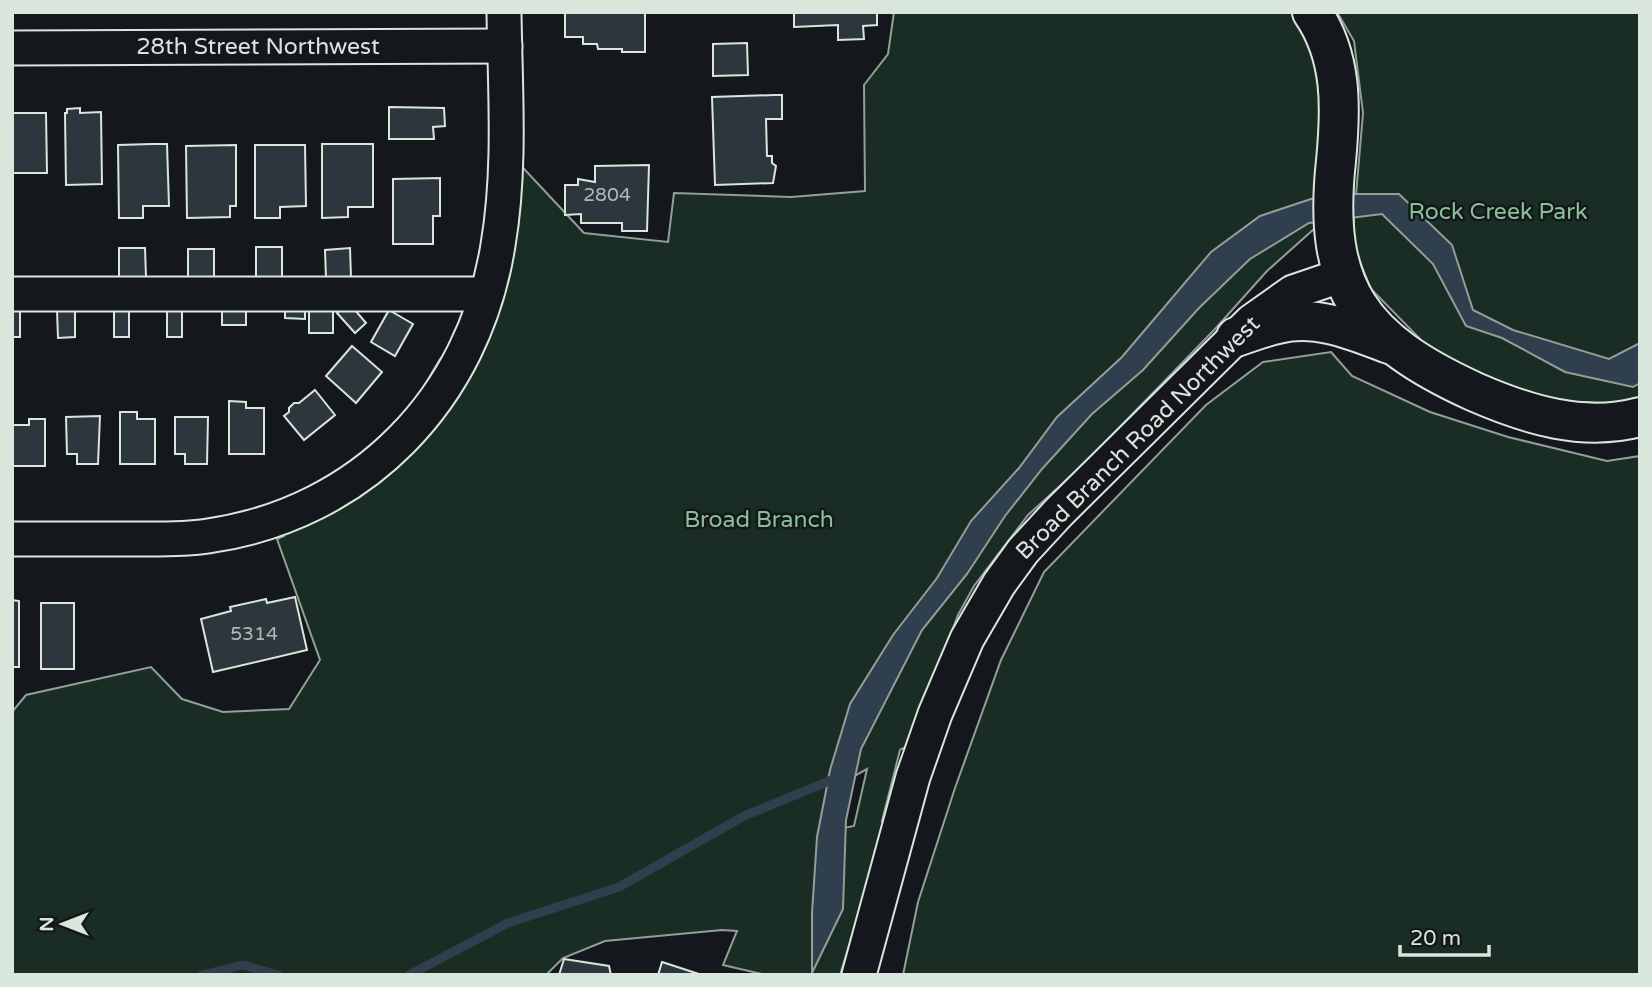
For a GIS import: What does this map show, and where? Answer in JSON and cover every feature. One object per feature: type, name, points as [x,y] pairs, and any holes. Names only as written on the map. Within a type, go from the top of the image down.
[{"type":"main road","points":[[1312,12],[1329,43],[1339,93],[1334,225],[1343,275],[1353,299],[1365,317],[1396,347]]},
{"type":"main road","points":[[1236,337],[1280,323],[1307,321],[1346,328],[1396,347],[1468,388],[1534,414],[1556,420],[1588,423],[1640,417]]},
{"type":"street","points":[[12,539],[184,539],[232,532],[278,519],[323,499],[364,474],[401,443],[443,390],[454,370],[486,294],[499,244],[505,168],[505,12]]},
{"type":"street","name":"28th Street Northwest","points":[[12,48],[505,46]]},
{"type":"street","name":"Broad Branch Road Northwest","points":[[859,975],[913,777],[952,670],[984,607],[1014,562],[1041,531],[1265,310],[1293,292],[1343,275]]},
{"type":"street","points":[[12,294],[486,294]]},
{"type":"green space","name":"Broad Branch","points":[[894,12],[1296,12],[1328,85],[1314,229],[1267,271],[1215,329],[1084,464],[1028,515],[974,586],[958,615],[909,745],[900,750],[882,821],[885,821],[880,846],[840,975],[766,975],[723,965],[737,931],[722,930],[605,941],[563,958],[546,975],[12,975],[12,712],[26,695],[151,667],[182,699],[223,712],[289,709],[320,660],[277,539],[284,536],[274,507],[367,456],[407,415],[440,359],[467,330],[483,290],[496,139],[584,233],[668,242],[674,193],[791,197],[865,191],[864,85],[888,54]],"holes":[[[867,769],[854,826],[833,830],[829,790]]]},
{"type":"green space","name":"Rock Creek Park","points":[[1337,12],[1640,12],[1640,400],[1608,403],[1541,401],[1469,370],[1423,342],[1371,289],[1352,242],[1363,113],[1354,41]]},
{"type":"green space","points":[[1331,352],[1352,376],[1430,412],[1508,437],[1607,461],[1640,456],[1640,975],[903,975],[918,902],[955,788],[1001,660],[1044,572],[1206,405],[1263,362]]},
{"type":"water","points":[[1326,194],[1399,194],[1452,245],[1473,310],[1513,330],[1609,359],[1640,343],[1640,383],[1633,387],[1565,372],[1502,338],[1466,326],[1433,264],[1382,214],[1309,223],[1250,259],[1199,308],[1143,370],[1092,414],[1042,469],[1005,516],[967,574],[922,630],[861,749],[846,820],[843,909],[812,973],[812,913],[817,837],[830,770],[850,704],[893,635],[937,578],[971,521],[1019,468],[1057,417],[1122,357],[1211,252],[1260,216]]},
{"type":"building","points":[[565,12],[645,12],[645,52],[598,49],[597,44],[583,44],[583,37],[565,37]]},
{"type":"building","points":[[794,12],[877,12],[877,25],[863,26],[864,39],[838,40],[838,25],[794,27]]},
{"type":"building","points":[[747,43],[748,75],[713,76],[713,44]]},
{"type":"building","points":[[782,95],[782,119],[766,119],[767,156],[772,156],[772,163],[776,166],[773,183],[715,185],[712,97]]},
{"type":"building","points":[[389,107],[444,108],[445,126],[433,127],[434,139],[389,139]]},
{"type":"building","points":[[80,108],[80,113],[101,112],[102,184],[66,185],[65,113],[67,109]]},
{"type":"building","points":[[12,113],[46,113],[47,173],[13,173]]},
{"type":"building","points":[[167,144],[169,206],[143,206],[143,218],[119,218],[118,145]]},
{"type":"building","points":[[322,144],[373,144],[373,207],[348,207],[348,217],[322,218]]},
{"type":"building","points":[[236,145],[236,206],[230,206],[230,217],[187,218],[186,146]]},
{"type":"building","points":[[255,145],[305,145],[306,206],[280,207],[280,218],[255,218]]},
{"type":"building","points":[[649,165],[647,231],[622,231],[622,223],[581,223],[581,214],[565,215],[565,185],[578,185],[578,179],[595,182],[595,166]]},
{"type":"building","points":[[440,178],[440,216],[433,216],[433,244],[393,244],[393,179]]},
{"type":"building","points":[[256,247],[282,247],[282,277],[256,277]]},
{"type":"building","points":[[119,248],[145,248],[146,277],[119,277]]},
{"type":"building","points":[[350,248],[351,277],[326,278],[325,250]]},
{"type":"building","points":[[188,249],[214,249],[214,277],[188,277]]},
{"type":"building","points":[[285,303],[305,303],[305,319],[285,318]]},
{"type":"building","points":[[333,303],[333,333],[309,333],[309,304]]},
{"type":"building","points":[[349,303],[366,323],[355,333],[337,313]]},
{"type":"building","points":[[222,304],[246,304],[246,325],[222,325]]},
{"type":"building","points":[[12,309],[20,309],[20,337],[12,337]]},
{"type":"building","points":[[114,309],[129,309],[129,337],[114,337]]},
{"type":"building","points":[[167,309],[182,309],[182,337],[167,337]]},
{"type":"building","points":[[57,310],[75,310],[75,337],[58,338]]},
{"type":"building","points":[[389,310],[413,324],[395,356],[371,342]]},
{"type":"building","points":[[352,346],[382,372],[356,403],[326,376]]},
{"type":"building","points":[[315,390],[335,415],[304,440],[284,416],[294,403],[299,403]]},
{"type":"building","points":[[229,401],[246,402],[246,408],[264,408],[264,454],[229,454]]},
{"type":"building","points":[[120,412],[137,412],[137,419],[155,419],[155,464],[120,464]]},
{"type":"building","points":[[100,416],[98,464],[77,464],[77,454],[67,454],[66,417]]},
{"type":"building","points":[[175,417],[208,417],[207,464],[185,464],[185,454],[175,454]]},
{"type":"building","points":[[29,419],[45,419],[45,466],[12,466],[12,425],[29,425]]},
{"type":"building","points":[[295,597],[307,650],[213,672],[201,619],[231,611],[230,607],[266,599],[267,603]]},
{"type":"building","points":[[12,600],[19,601],[19,667],[12,667]]},
{"type":"building","points":[[41,603],[74,603],[74,669],[41,669]]},
{"type":"building","points":[[564,959],[609,966],[611,975],[559,975]]},
{"type":"building","points":[[662,962],[702,975],[658,975]]},
{"type":"waterway","points":[[409,975],[508,923],[619,887],[744,816],[839,777]]},
{"type":"waterway","points":[[202,975],[243,965],[278,975]]}]
